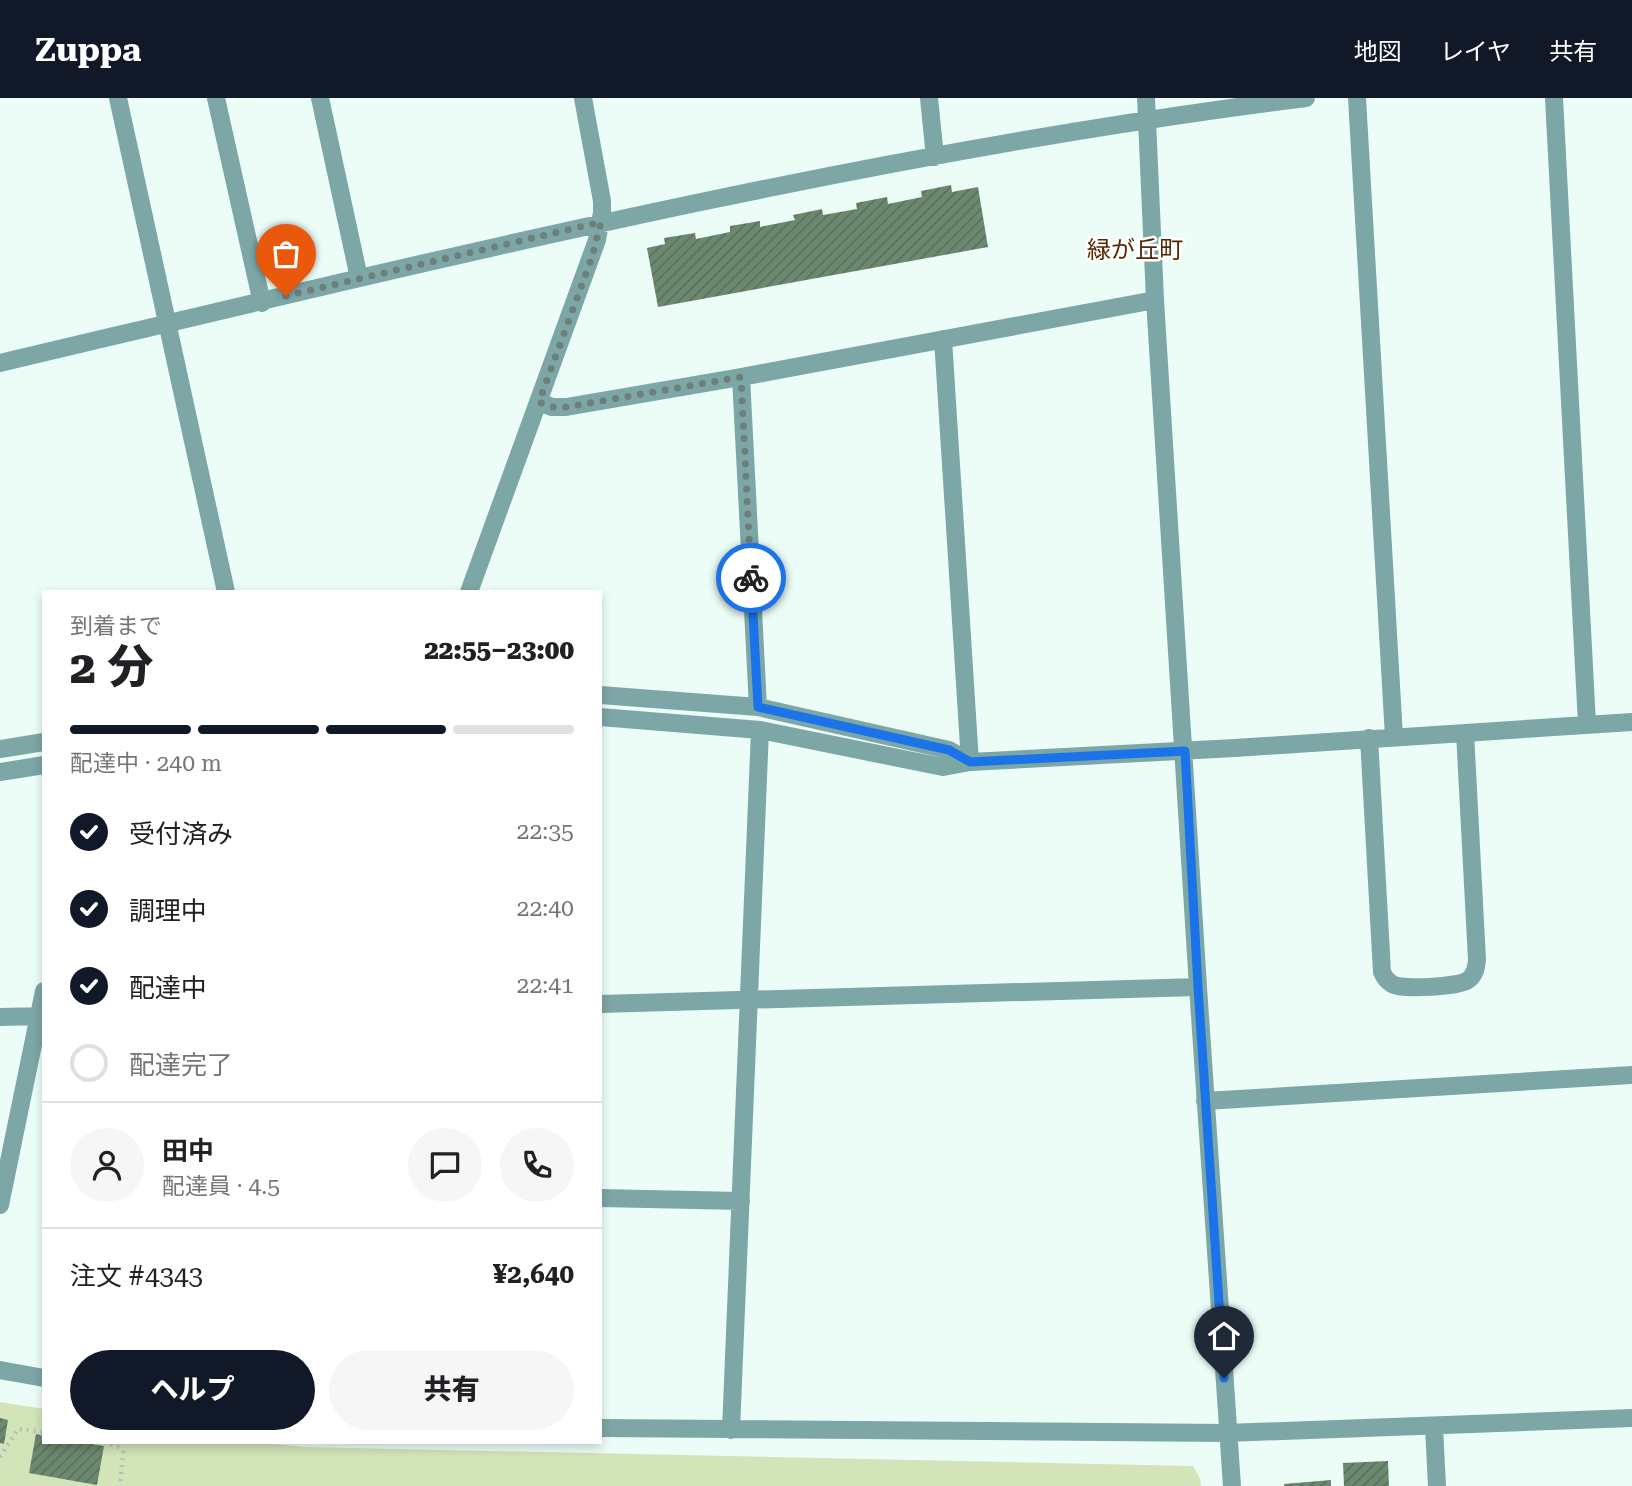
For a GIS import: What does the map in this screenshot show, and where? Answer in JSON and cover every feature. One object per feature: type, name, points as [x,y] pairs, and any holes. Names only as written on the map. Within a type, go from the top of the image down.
[{"type":"street","points":[[118,98],[226,590]]},
{"type":"street","points":[[216,98],[262,303]]},
{"type":"street","points":[[320,98],[359,278]]},
{"type":"street","points":[[470,590],[592,257],[601,222],[602,201],[583,98]]},
{"type":"street","points":[[929,98],[935,157]]},
{"type":"street","points":[[1146,98],[1205,1101],[1232,1486]]},
{"type":"street","points":[[0,363],[601,222],[935,157],[1147,120],[1306,98]]},
{"type":"street","points":[[1357,98],[1394,737]]},
{"type":"street","points":[[1554,98],[1587,724]]},
{"type":"street","points":[[539,402],[552,407],[566,407],[1156,300]]},
{"type":"street","points":[[943,340],[970,762]]},
{"type":"street","points":[[741,377],[758,707]]},
{"type":"street","points":[[602,695],[758,707],[949,750],[970,762]]},
{"type":"street","points":[[602,718],[760,730],[943,767],[970,762],[1632,722]]},
{"type":"street","points":[[731,1430],[760,730]]},
{"type":"street","points":[[1369,738],[1382,972],[1385,979],[1400,987],[1457,985],[1474,974],[1477,960],[1465,733]]},
{"type":"street","points":[[0,749],[42,742]]},
{"type":"street","points":[[0,772],[42,765]]},
{"type":"street","points":[[602,1004],[1198,987]]},
{"type":"street","points":[[0,1017],[42,1016],[0,1205]]},
{"type":"street","points":[[1205,1101],[1632,1075]]},
{"type":"street","points":[[602,1198],[741,1201]]},
{"type":"street","points":[[0,1370],[42,1378]]},
{"type":"street","points":[[602,1427],[1227,1433],[1632,1418]]},
{"type":"street","points":[[1434,1427],[1437,1486]]},
{"type":"path","points":[[0,1457],[19,1429],[42,1432]]},
{"type":"path","points":[[110,1444],[122,1452],[120,1486]]},
{"type":"green space","points":[[0,1402],[42,1409],[42,1444],[275,1444],[304,1447],[1193,1466],[1201,1486],[0,1486]]},
{"type":"building","points":[[951,185],[952,192],[978,187],[988,247],[658,307],[647,248],[665,244],[664,238],[695,233],[696,239],[730,232],[730,226],[760,221],[760,227],[795,220],[793,215],[822,209],[823,215],[857,209],[856,203],[887,197],[888,204],[922,197],[921,191]]},
{"type":"building","points":[[0,1418],[8,1420],[4,1444],[0,1443]]},
{"type":"building","points":[[36,1434],[42,1436],[42,1444],[104,1446],[97,1485],[29,1473]]},
{"type":"building","points":[[1388,1461],[1389,1486],[1344,1486],[1343,1463]]},
{"type":"building","points":[[1331,1480],[1331,1486],[1284,1486],[1284,1484]]},
{"type":"way so far","points":[[286,296],[601,222],[592,257],[539,402],[552,407],[566,407],[741,377],[751,578]]},
{"type":"district","name":"緑が丘町","points":[[1135,250]]},
{"type":"route","points":[[751,578],[758,707],[949,750],[970,762],[1185,751],[1224,1378]]}]
